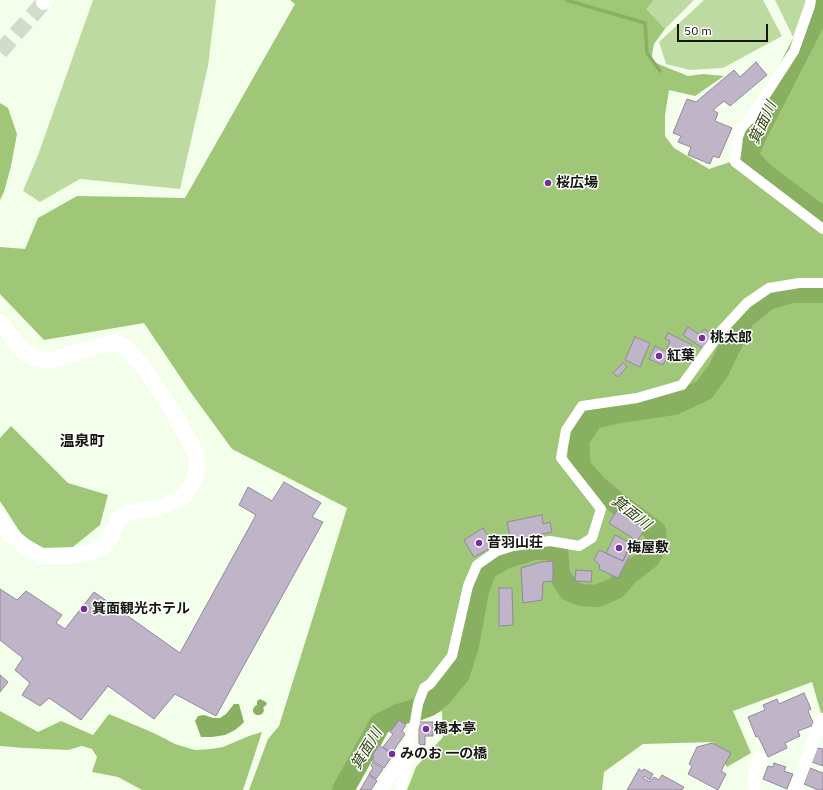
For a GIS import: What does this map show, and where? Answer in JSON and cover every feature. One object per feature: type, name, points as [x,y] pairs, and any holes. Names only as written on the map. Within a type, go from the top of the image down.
[{"type":"street","points":[[811,0],[794,50],[750,120],[739,130],[735,162],[823,229]]},
{"type":"street","points":[[381,790],[407,749],[415,722],[418,704],[424,688],[430,684],[452,656],[468,586],[477,565],[497,551],[514,546],[550,541],[579,546],[592,538],[600,509],[561,458],[566,430],[582,406],[637,398],[682,385],[722,330],[747,304],[769,288],[798,283],[823,284]]},
{"type":"street","points":[[0,322],[21,350],[36,359],[52,360],[114,342],[125,347],[143,366],[174,414],[197,456],[198,470],[192,485],[181,498],[161,507],[130,512],[119,518],[105,546],[87,554],[42,556],[25,547],[11,535],[0,519]]},
{"type":"street","points":[[797,790],[794,789],[821,721],[823,720]]},
{"type":"street","points":[[400,790],[408,760],[407,749]]},
{"type":"street","points":[[754,790],[754,778],[760,759]]},
{"type":"shaded area","points":[[93,0],[216,0],[208,66],[180,189],[80,179],[40,202],[23,191],[38,155]]},
{"type":"shaded area","points":[[290,0],[654,0],[646,9],[665,29],[654,44],[651,61],[688,76],[703,74],[724,76],[695,96],[669,90],[665,115],[665,136],[674,148],[709,169],[752,155],[823,24],[823,713],[821,713],[812,682],[733,711],[751,753],[727,767],[713,742],[643,744],[604,772],[602,790],[407,790],[416,767],[443,737],[442,711],[418,722],[414,704],[376,721],[338,790],[249,790],[268,739],[279,726],[347,508],[232,449],[189,390],[144,323],[44,340],[0,294],[0,247],[25,249],[38,218],[77,196],[185,198],[295,4]]},
{"type":"shaded area","points":[[654,0],[694,0],[665,29],[645,9]]},
{"type":"shaded area","points":[[704,0],[763,0],[782,36],[723,68],[690,70],[666,64],[659,42]]},
{"type":"shaded area","points":[[775,0],[806,0],[793,37]]},
{"type":"shaded area","points":[[0,103],[8,108],[17,134],[11,166],[4,192],[0,200]]},
{"type":"shaded area","points":[[11,426],[68,483],[108,495],[100,525],[73,547],[42,548],[22,535],[0,501],[0,438]]},
{"type":"shaded area","points":[[260,699],[267,704],[263,708],[263,713],[256,715],[253,712],[253,709],[257,705],[257,701]]},
{"type":"shaded area","points":[[234,704],[239,704],[244,722],[241,725],[225,735],[201,737],[195,721],[198,716],[204,715],[213,718],[220,718],[226,714]]},
{"type":"shaded area","points":[[0,711],[38,732],[61,721],[93,735],[109,714],[156,734],[175,744],[195,750],[223,747],[262,732],[243,790],[142,790],[118,777],[92,772],[97,757],[92,749],[82,746],[68,750],[0,746]]},
{"type":"building","points":[[756,62],[767,75],[730,106],[724,101],[713,110],[718,113],[715,121],[732,128],[719,158],[713,156],[710,164],[688,155],[691,147],[678,142],[681,136],[673,133],[687,99],[696,102],[734,70],[740,77]]},
{"type":"building","points":[[688,327],[700,335],[704,329],[713,335],[704,349],[683,335]]},
{"type":"building","points":[[668,333],[692,345],[686,358],[667,348],[670,341],[665,339]]},
{"type":"building","points":[[635,337],[650,343],[640,367],[625,360]]},
{"type":"building","points":[[655,346],[669,353],[663,365],[649,359]]},
{"type":"building","points":[[623,363],[627,367],[618,377],[613,373]]},
{"type":"building","name":"箕面観光ホテル","points":[[284,482],[321,503],[312,517],[323,522],[216,716],[175,694],[154,719],[108,686],[81,720],[49,698],[40,706],[22,695],[30,683],[15,670],[23,658],[0,640],[0,589],[17,600],[26,591],[62,615],[56,623],[65,629],[94,592],[180,653],[256,515],[239,505],[248,487],[272,501]]},
{"type":"building","points":[[618,509],[637,520],[636,523],[645,529],[637,541],[609,523]]},
{"type":"building","points":[[542,515],[543,524],[550,522],[552,532],[511,540],[507,522]]},
{"type":"building","name":"音羽山荘","points":[[483,528],[494,546],[474,557],[464,540]]},
{"type":"building","name":"梅屋敷","points":[[615,535],[631,543],[623,561],[606,553]]},
{"type":"building","points":[[631,543],[635,545],[618,578],[599,569],[600,565],[594,560],[599,550],[623,561]]},
{"type":"building","points":[[553,561],[553,581],[543,582],[542,600],[523,603],[521,568],[541,562]]},
{"type":"building","points":[[576,570],[592,571],[591,582],[575,581]]},
{"type":"building","points":[[499,588],[512,588],[513,625],[499,626]]},
{"type":"building","points":[[0,675],[8,682],[0,692]]},
{"type":"building","points":[[804,693],[811,709],[808,711],[814,725],[798,731],[800,736],[785,743],[787,748],[768,757],[758,736],[756,737],[748,717],[765,710],[763,705],[777,699],[779,704]]},
{"type":"building","points":[[399,720],[406,725],[402,731],[405,734],[392,753],[383,747],[393,734],[390,732]]},
{"type":"building","name":"橋本亭","points":[[419,722],[433,722],[433,736],[425,736],[425,745],[419,744]]},
{"type":"building","points":[[712,743],[731,753],[721,771],[726,774],[718,790],[688,774],[692,766],[689,764],[697,747]]},
{"type":"building","points":[[379,745],[393,755],[384,768],[372,760],[374,757],[372,756]]},
{"type":"building","points":[[817,748],[823,749],[823,766],[812,762]]},
{"type":"building","points":[[373,762],[383,769],[376,779],[369,774],[373,768],[371,766]]},
{"type":"building","points":[[774,763],[786,767],[784,771],[793,774],[787,789],[763,779],[768,766],[773,767]]},
{"type":"building","points":[[810,768],[823,773],[823,790],[818,790],[804,784]]},
{"type":"building","points":[[639,769],[642,771],[644,769],[653,774],[650,780],[644,776],[643,778],[650,782],[654,777],[659,780],[662,775],[684,787],[682,790],[627,790]]},
{"type":"building","points":[[369,775],[377,781],[371,790],[360,790]]},
{"type":"waterway","points":[[566,0],[645,23],[647,53],[660,71]]},
{"type":"waterway","name":"箕面川","points":[[823,4],[756,135],[747,156],[763,173],[823,217]]},
{"type":"waterway","name":"箕面川","points":[[343,790],[380,724],[398,715],[428,706],[442,695],[459,674],[468,646],[478,591],[486,569],[505,558],[534,549],[557,549],[559,574],[569,590],[581,595],[597,596],[616,588],[628,574],[649,558],[656,545],[655,531],[617,503],[596,485],[580,467],[578,440],[593,418],[619,412],[674,404],[704,390],[718,371],[744,318],[768,299],[792,292],[823,292]]},
{"type":"tunnel","points":[[0,52],[44,2]]},
{"type":"place","name":"桜広場","points":[[548,183]]},
{"type":"place","name":"桃太郎","points":[[702,338]]},
{"type":"place","name":"紅葉","points":[[659,356]]},
{"type":"place","name":"音羽山荘","points":[[479,543]]},
{"type":"place","name":"梅屋敷","points":[[619,548]]},
{"type":"place","name":"箕面観光ホテル","points":[[84,609]]},
{"type":"place","name":"橋本亭","points":[[426,729]]},
{"type":"place","name":"みのお 一の橋","points":[[392,754]]},
{"type":"district","name":"温泉町","points":[[82,442]]}]
